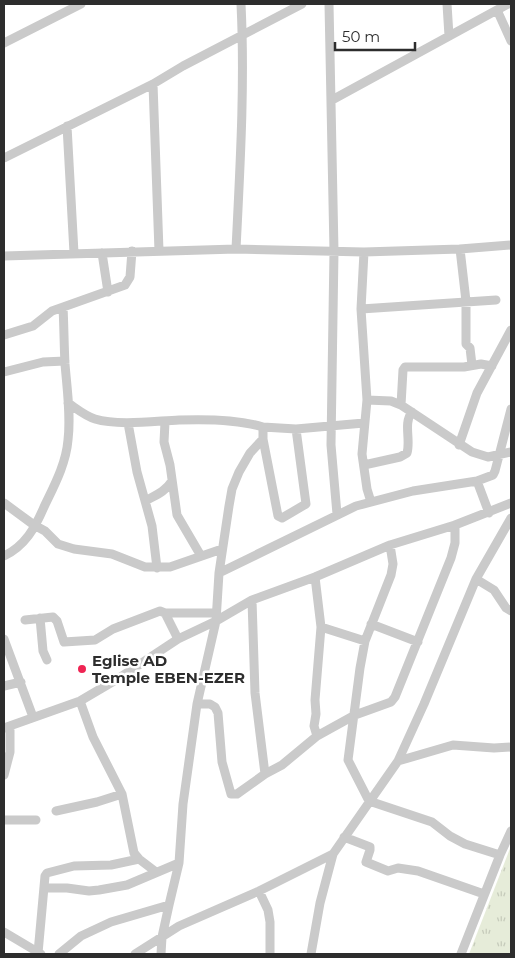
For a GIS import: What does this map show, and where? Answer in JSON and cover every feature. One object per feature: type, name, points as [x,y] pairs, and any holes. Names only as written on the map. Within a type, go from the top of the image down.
[{"type":"street","points":[[236,249],[242,36],[241,4]]},
{"type":"street","points":[[4,158],[153,84],[183,66],[302,4]]},
{"type":"street","points":[[329,4],[334,251],[331,445],[337,514]]},
{"type":"street","points":[[447,4],[449,36]]},
{"type":"street","points":[[332,100],[508,4]]},
{"type":"street","points":[[4,43],[77,5]]},
{"type":"street","points":[[497,10],[511,41]]},
{"type":"street","points":[[153,84],[159,251]]},
{"type":"street","points":[[66,126],[74,252]]},
{"type":"street","points":[[4,256],[74,252],[102,253],[236,249],[364,252],[460,249],[511,245]]},
{"type":"street","points":[[460,249],[466,301],[466,344],[470,348],[472,365]]},
{"type":"street","points":[[4,335],[33,326],[52,311],[125,285],[130,277],[132,251]]},
{"type":"street","points":[[364,252],[361,309],[367,400],[362,454],[371,502]]},
{"type":"street","points":[[102,253],[108,292]]},
{"type":"street","points":[[361,309],[496,300]]},
{"type":"street","points":[[4,556],[21,546],[39,517],[65,459],[68,440],[68,403],[63,307]]},
{"type":"street","points":[[459,445],[477,393],[511,330]]},
{"type":"street","points":[[4,372],[43,362],[65,361]]},
{"type":"street","points":[[401,405],[403,370],[406,367],[481,364],[492,366]]},
{"type":"street","points":[[367,400],[391,401],[401,405],[459,445],[480,455],[488,457],[511,452]]},
{"type":"street","points":[[68,403],[96,420],[128,422],[193,420],[242,422],[296,429],[364,423]]},
{"type":"street","points":[[219,573],[356,506],[413,491],[477,481],[493,475],[511,409]]},
{"type":"street","points":[[364,465],[400,457],[407,453],[408,422],[412,412]]},
{"type":"street","points":[[128,422],[137,472],[152,526],[157,568]]},
{"type":"street","points":[[165,422],[164,442],[170,465],[177,515],[201,556]]},
{"type":"street","points":[[263,426],[263,440],[278,516],[282,518],[306,504],[296,429]]},
{"type":"street","points":[[161,954],[162,937],[179,863],[183,804],[197,704],[216,617],[222,549],[232,489],[250,453],[263,440]]},
{"type":"street","points":[[145,501],[168,488],[172,481]]},
{"type":"street","points":[[477,481],[489,513]]},
{"type":"street","points":[[4,504],[45,531],[58,544],[66,548],[112,554],[145,567],[157,568],[181,564],[222,549]]},
{"type":"street","points":[[4,775],[10,752],[7,727],[80,701],[178,639],[216,617],[252,600],[314,577],[390,545],[455,525],[511,504]]},
{"type":"street","points":[[311,954],[316,920],[333,854],[398,761],[476,579],[511,518]]},
{"type":"street","points":[[197,704],[210,704],[215,707],[218,713],[222,762],[231,794],[237,794],[265,774],[282,765],[317,736],[355,715],[391,702],[395,697],[418,642],[451,558],[455,543],[455,525]]},
{"type":"street","points":[[390,545],[393,564],[391,575],[365,641],[355,715],[350,734],[348,760],[369,801],[432,822],[450,836],[466,844],[500,855]]},
{"type":"street","points":[[314,577],[320,627],[314,726],[317,736]]},
{"type":"street","points":[[476,579],[494,590],[506,608],[511,610]]},
{"type":"street","points":[[252,600],[255,694],[265,774]]},
{"type":"street","points":[[25,620],[53,617],[57,621],[62,640],[72,642],[95,640],[113,629],[160,611],[165,614],[216,617]]},
{"type":"street","points":[[165,614],[178,639]]},
{"type":"street","points":[[40,618],[43,651],[47,660]]},
{"type":"street","points":[[371,624],[418,642]]},
{"type":"street","points":[[320,627],[365,641]]},
{"type":"street","points":[[4,642],[33,717]]},
{"type":"street","points":[[4,686],[21,682]]},
{"type":"street","points":[[80,701],[94,737],[122,794],[132,847],[138,859],[156,872]]},
{"type":"street","points":[[398,761],[453,744],[494,748],[511,747]]},
{"type":"street","points":[[56,811],[97,802],[122,794]]},
{"type":"street","points":[[4,820],[36,820]]},
{"type":"street","points":[[461,954],[511,831]]},
{"type":"street","points":[[344,838],[370,847],[366,862],[381,869],[388,871],[398,868],[418,871],[484,894]]},
{"type":"street","points":[[135,954],[179,926],[259,891],[333,854]]},
{"type":"street","points":[[4,932],[40,954],[45,876],[50,871],[74,866],[111,865],[138,859]]},
{"type":"street","points":[[44,888],[67,888],[88,891],[127,885],[179,863]]},
{"type":"street","points":[[259,891],[269,916],[270,954]]},
{"type":"street","points":[[59,954],[81,936],[111,922],[169,905]]},
{"type":"green space","points":[[511,846],[511,954],[469,954]]},
{"type":"place","name":"Eglise AD Temple EBEN-EZER","points":[[82,669]]}]
